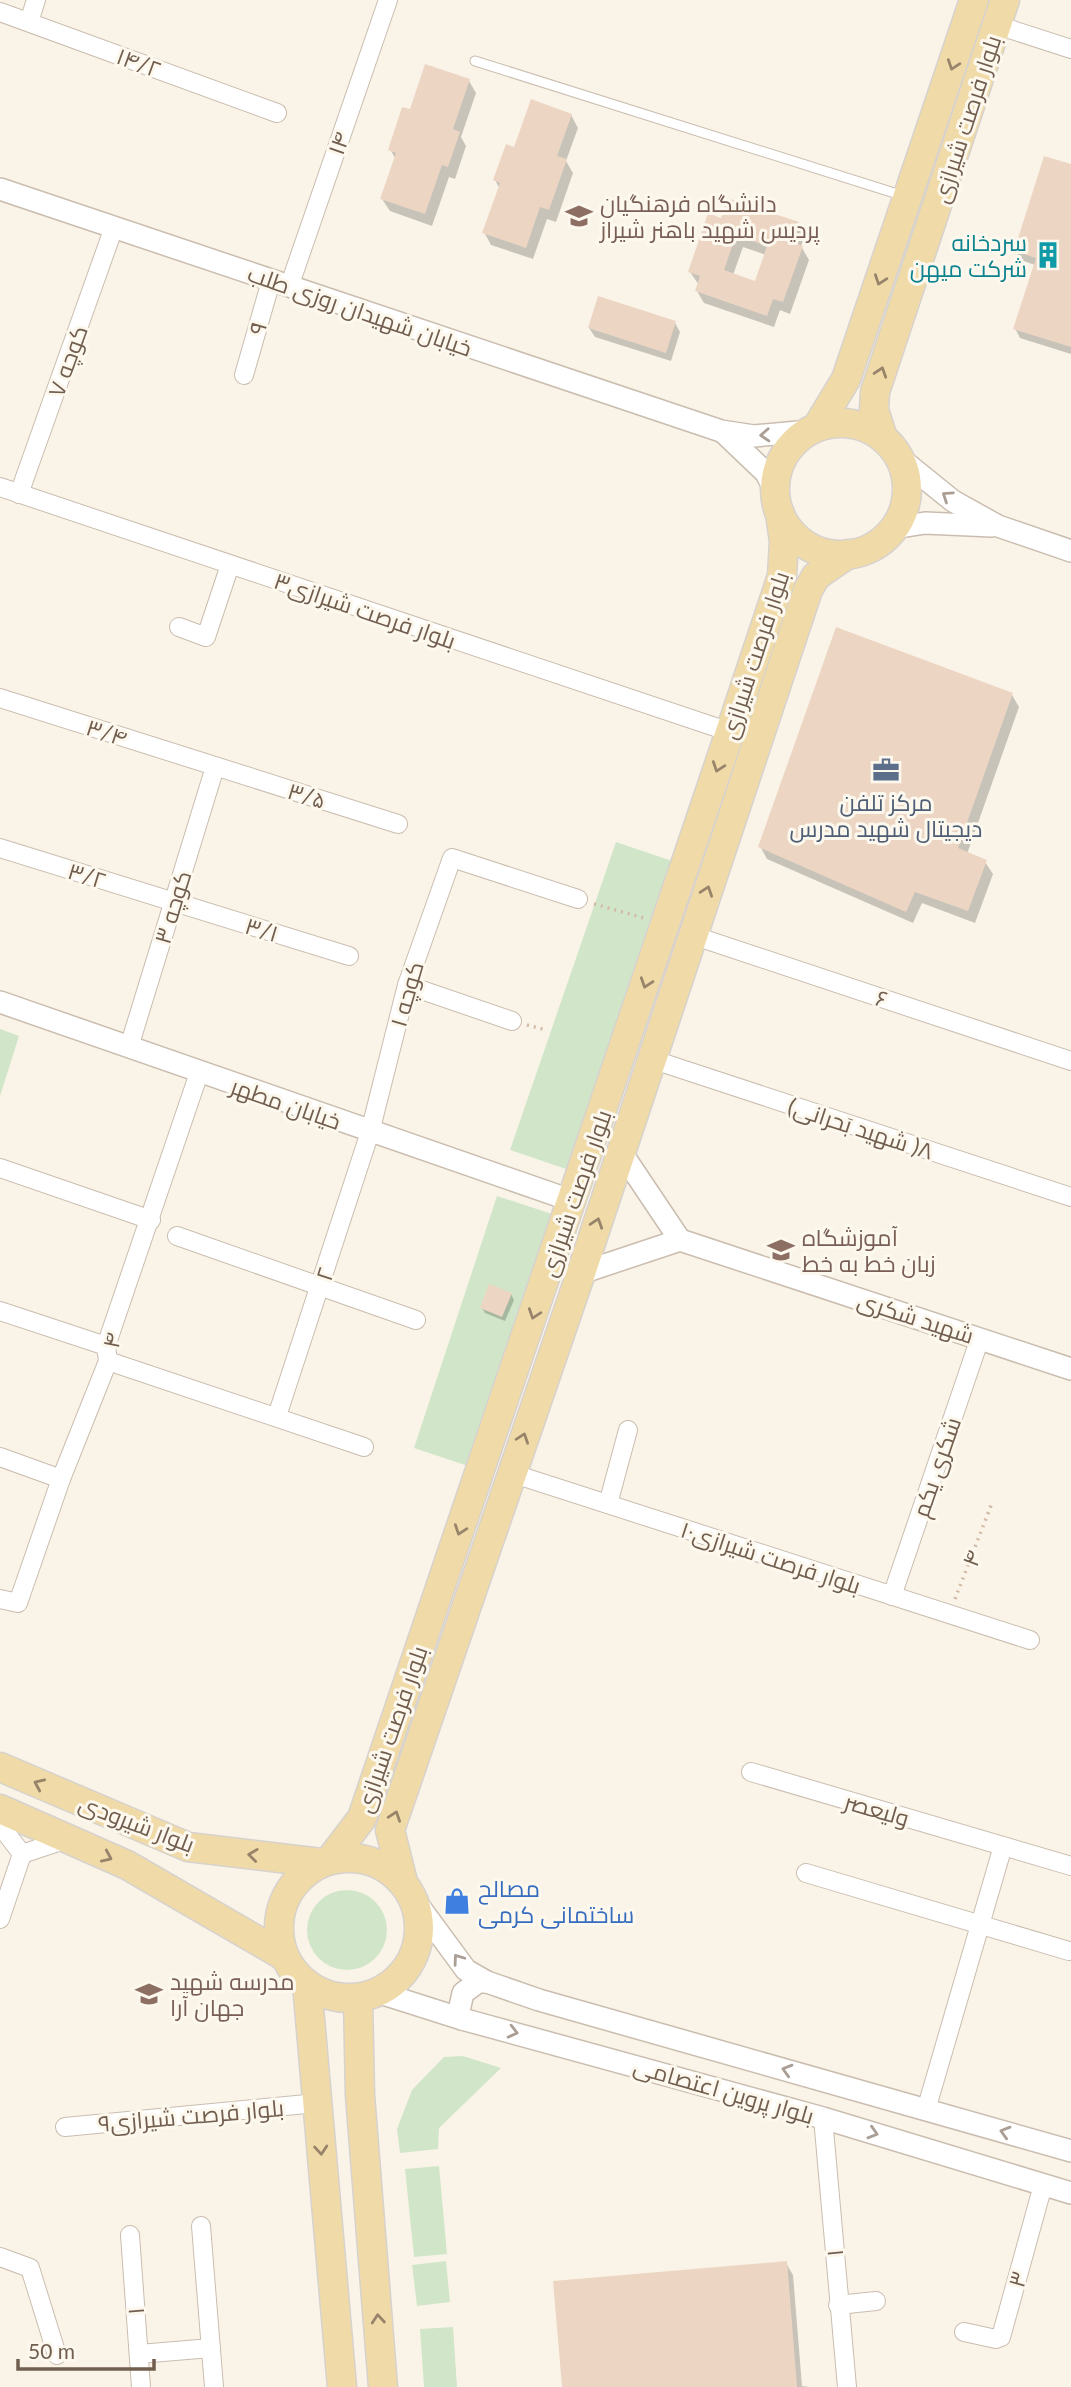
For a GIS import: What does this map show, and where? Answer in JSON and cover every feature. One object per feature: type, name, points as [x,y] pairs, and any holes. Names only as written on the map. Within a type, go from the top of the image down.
[{"type":"main road","name":"بلوار فرصت شیرازی","points":[[813,429],[846,379],[974,0]]},
{"type":"main road","name":"بلوار فرصت شیرازی","points":[[883,438],[874,410],[875,392],[1001,12]]},
{"type":"main road","points":[[848,423],[863,426],[883,438],[901,460],[907,495],[894,528],[873,546],[848,554],[834,555],[811,548],[795,536],[777,503],[784,456],[813,429],[848,423]]},
{"type":"main road","name":"بلوار فرصت شیرازی","points":[[325,1862],[362,1818],[573,1201],[782,576],[784,541],[777,503]]},
{"type":"main road","name":"بلوار فرصت شیرازی","points":[[408,1890],[390,1830],[581,1272],[808,590],[817,576],[848,554]]},
{"type":"main road","name":"بلوار شیرودی","points":[[0,1767],[188,1847],[325,1862]]},
{"type":"main road","name":"بلوار شیرودی","points":[[0,1809],[127,1865],[284,1955]]},
{"type":"main road","points":[[356,1857],[374,1861],[408,1890],[419,1919],[418,1941],[411,1961],[397,1979],[368,1995],[331,1996],[307,1984],[293,1972],[279,1938],[283,1902],[305,1872],[325,1862],[356,1857]]},
{"type":"main road","points":[[307,1984],[342,2387]]},
{"type":"main road","points":[[368,1995],[359,2061],[383,2387]]},
{"type":"main road","points":[[314,2067],[323,2056],[335,2051],[348,2053],[359,2061]]},
{"type":"street","points":[[29,22],[36,0]]},
{"type":"street","name":"۱۴","points":[[280,284],[388,0]]},
{"type":"street","name":"۱۴/۲","points":[[0,12],[277,113]]},
{"type":"street","points":[[1001,12],[1071,49]]},
{"type":"street","name":"خیابان شهیدان روزی طلب","points":[[0,189],[721,431],[754,436],[813,429]]},
{"type":"street","name":"کوچه ۷","points":[[19,494],[114,228]]},
{"type":"street","name":"۹","points":[[244,375],[280,284]]},
{"type":"street","name":"خیابان شهیدان روزی طلب","points":[[721,431],[748,453],[766,473],[777,503]]},
{"type":"street","points":[[901,460],[945,495],[998,526],[1071,551]]},
{"type":"street","name":"۳بلوار فرصت شیرازی","points":[[0,487],[730,732]]},
{"type":"street","points":[[894,528],[925,523],[998,526]]},
{"type":"street","points":[[179,627],[206,636],[230,565]]},
{"type":"street","name":"۳/۴","points":[[0,698],[215,766]]},
{"type":"street","name":"۳/۵","points":[[215,766],[398,824]]},
{"type":"street","name":"کوچه ۳","points":[[129,1047],[215,766]]},
{"type":"street","name":"۳/۲","points":[[0,848],[174,902]]},
{"type":"street","name":"کوچه ۱","points":[[370,1132],[407,985],[452,858],[578,899]]},
{"type":"street","name":"۳/۱","points":[[174,902],[349,956]]},
{"type":"street","name":"۶","points":[[692,936],[1071,1061]]},
{"type":"street","points":[[407,985],[512,1021]]},
{"type":"street","name":"خیابان مطهر","points":[[0,1002],[573,1201]]},
{"type":"street","name":"(شهید بَحرانی )۸","points":[[651,1059],[1071,1197]]},
{"type":"street","name":"۴","points":[[9,1601],[61,1479],[107,1354],[199,1073]]},
{"type":"street","name":"۲","points":[[277,1416],[370,1132]]},
{"type":"street","points":[[581,1272],[680,1240],[621,1152]]},
{"type":"street","points":[[0,1168],[150,1220]]},
{"type":"street","points":[[177,1236],[416,1320]]},
{"type":"street","name":"شهید شکری","points":[[680,1240],[1071,1369]]},
{"type":"street","points":[[0,1311],[107,1354],[364,1447]]},
{"type":"street","name":"شکری یکم","points":[[892,1596],[980,1338]]},
{"type":"street","points":[[608,1504],[628,1430]]},
{"type":"street","points":[[0,1457],[61,1479]]},
{"type":"street","name":"بلوار فرصت شیرازی۱۰","points":[[511,1473],[1030,1640]]},
{"type":"street","name":"ولیعصر","points":[[751,1772],[1071,1866]]},
{"type":"street","points":[[0,1825],[22,1854]]},
{"type":"street","points":[[22,1854],[66,1839]]},
{"type":"street","points":[[926,2110],[1003,1846]]},
{"type":"street","points":[[0,1919],[22,1854]]},
{"type":"street","points":[[806,1873],[1069,1951]]},
{"type":"street","name":"بلوار پروین اعتصامی","points":[[408,1890],[466,1970],[487,1982],[539,2000],[1070,2149]]},
{"type":"street","points":[[462,2020],[459,2011],[463,1993],[478,1982],[487,1982]]},
{"type":"street","name":"بلوار پروین اعتصامی","points":[[368,1995],[823,2118],[1071,2193]]},
{"type":"street","name":"۹بلوار فرصت شیرازی","points":[[65,2127],[317,2103]]},
{"type":"street","name":"۱","points":[[823,2118],[846,2387]]},
{"type":"street","name":"۳","points":[[964,2332],[996,2339],[1001,2337],[1043,2185]]},
{"type":"street","points":[[201,2226],[214,2387]]},
{"type":"street","name":"۱","points":[[130,2235],[141,2387]]},
{"type":"street","points":[[0,2256],[30,2268],[57,2356]]},
{"type":"street","points":[[838,2305],[876,2301]]},
{"type":"street","points":[[139,2354],[211,2348]]},
{"type":"lane","points":[[475,61],[908,197]]},
{"type":"path","points":[[578,899],[665,925]]},
{"type":"path","name":"۴","points":[[949,1614],[992,1503]]},
{"type":"green space","points":[[616,842],[678,863],[572,1171],[510,1150]]},
{"type":"green space","points":[[0,1029],[19,1036],[0,1096]]},
{"type":"green space","points":[[497,1196],[552,1214],[468,1466],[414,1448]]},
{"type":"green space","points":[[347,1890],[362,1893],[375,1902],[384,1915],[387,1930],[384,1945],[375,1958],[362,1967],[347,1970],[332,1967],[319,1958],[310,1945],[307,1930],[310,1915],[319,1902],[332,1893]]},
{"type":"green space","points":[[463,2056],[501,2068],[439,2128],[438,2149],[400,2153],[397,2129],[412,2090],[444,2057]]},
{"type":"green space","points":[[439,2166],[447,2254],[414,2257],[405,2169]]},
{"type":"green space","points":[[446,2261],[450,2302],[417,2306],[412,2265]]},
{"type":"green space","points":[[453,2327],[457,2387],[424,2387],[420,2329]]},
{"type":"building","points":[[425,64],[470,79],[453,129],[460,132],[448,167],[442,165],[425,214],[380,199],[396,153],[388,150],[402,107],[410,109]]},
{"type":"building","points":[[531,99],[572,114],[557,156],[567,159],[549,210],[540,207],[526,248],[482,233],[500,183],[493,180],[506,144],[514,147]]},
{"type":"building","name":"سردخانه شرکت میهن","points":[[1044,156],[1071,164],[1071,347],[1013,329],[1036,258],[1014,251]]},
{"type":"building","points":[[727,198],[799,222],[792,242],[803,246],[783,302],[773,299],[767,316],[695,291],[700,276],[688,272],[708,213],[721,218]],"holes":[[[736,235],[767,246],[755,281],[724,270]]]},
{"type":"building","points":[[598,296],[676,321],[666,353],[588,328]]},
{"type":"building","name":"مرکز تلفن دیجیتال شهید مدرس","points":[[836,627],[1013,693],[958,848],[987,860],[968,911],[915,892],[906,912],[758,847]]},
{"type":"building","points":[[489,1284],[512,1293],[502,1317],[480,1308]]},
{"type":"building","points":[[787,2261],[797,2387],[562,2387],[553,2281]]},
{"type":"place","name":"دانشگاه فرهنگیان پردیس شهید باهنر شیراز","points":[[579,216]]},
{"type":"place","name":"سردخانه شرکت میهن","points":[[1048,255]]},
{"type":"place","name":"مرکز تلفن دیجیتال شهید مدرس","points":[[886,770]]},
{"type":"place","name":"آموزشگاه زبان خط به خط","points":[[781,1250]]},
{"type":"place","name":"مصالح ساختمانی کرمی","points":[[457,1901]]},
{"type":"place","name":"مدرسه شهید جهان آرا","points":[[149,1994]]}]
